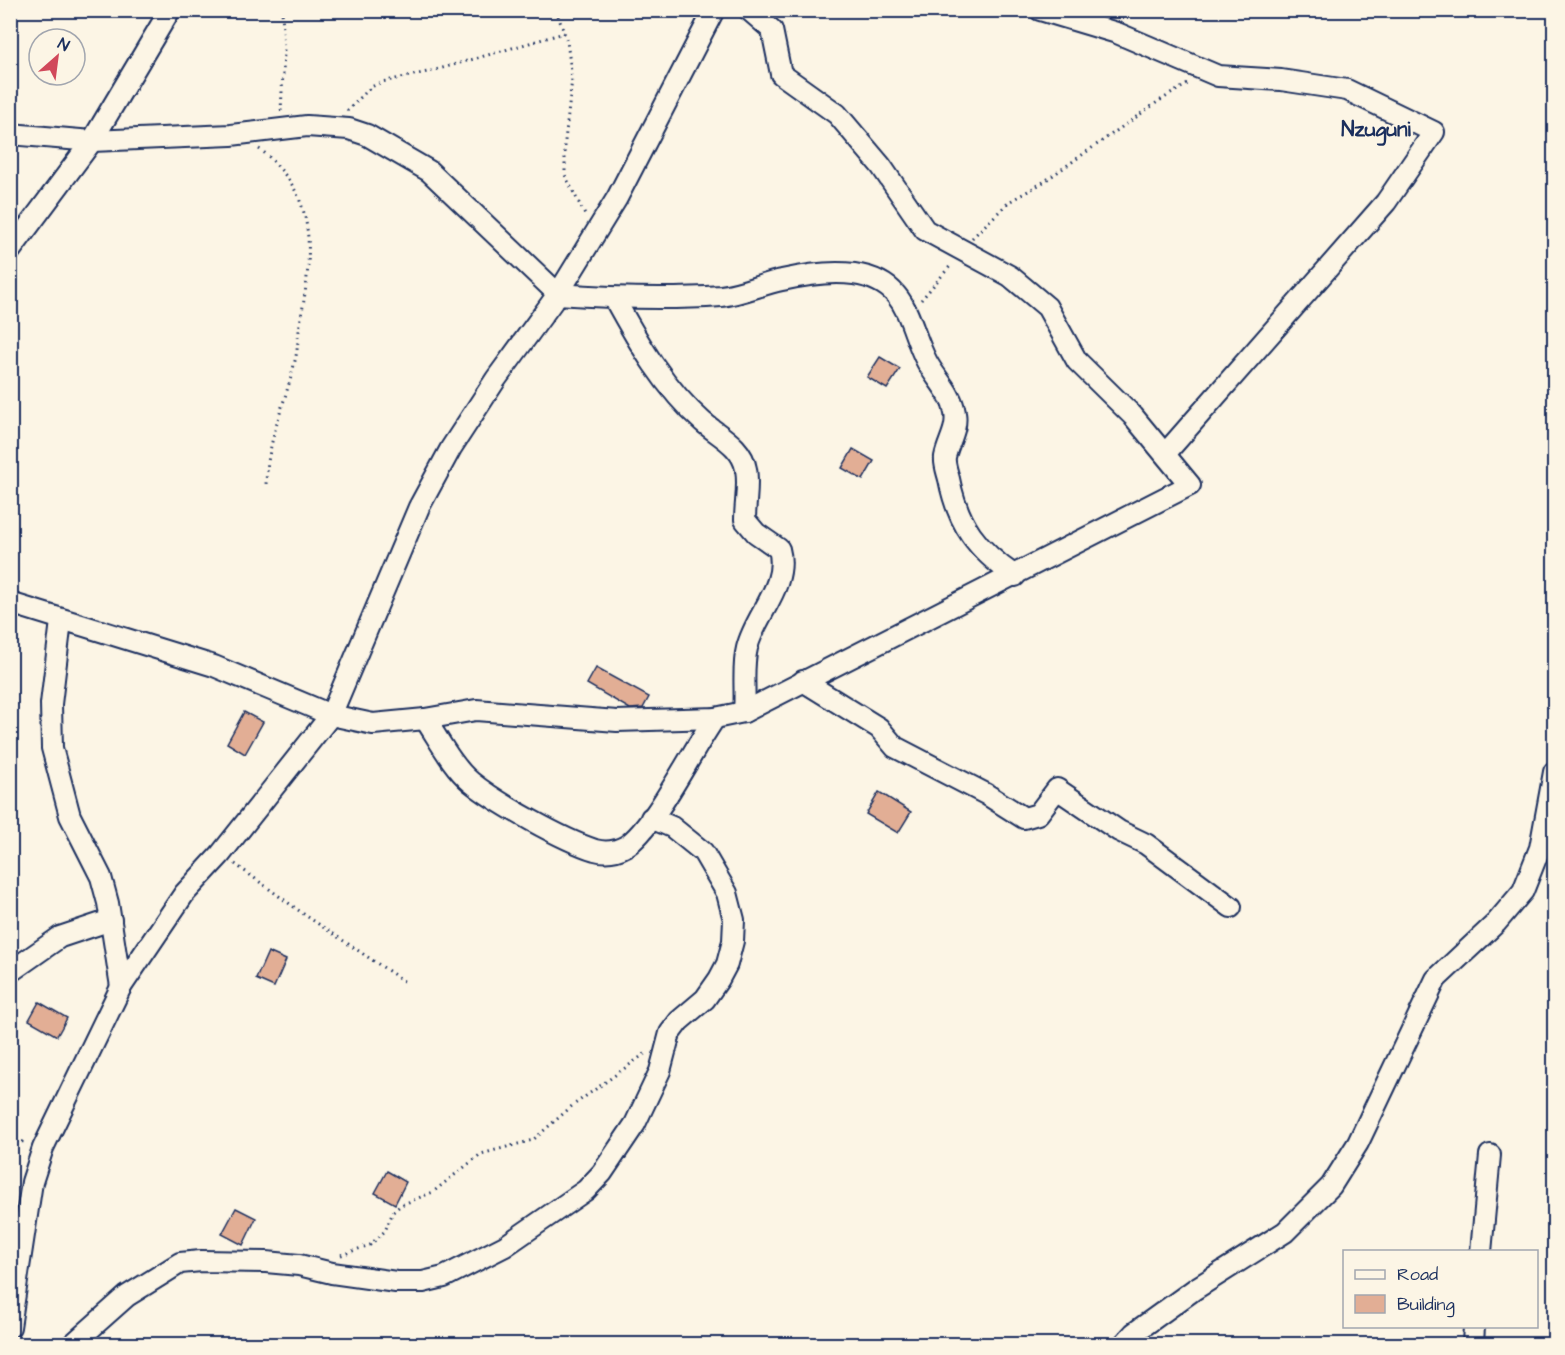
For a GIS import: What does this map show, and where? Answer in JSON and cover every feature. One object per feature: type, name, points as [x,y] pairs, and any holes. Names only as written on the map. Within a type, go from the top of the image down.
[{"type":"street","points":[[10,250],[92,141],[170,10]]},
{"type":"street","points":[[10,1327],[32,1182],[43,1148],[121,987],[184,894],[220,855],[331,715],[419,507],[451,448],[496,379],[558,294],[618,198],[714,10]]},
{"type":"street","points":[[10,603],[61,621],[214,666],[331,715],[373,724],[425,719],[476,710],[616,721],[715,718],[744,712],[1190,485],[1119,400],[1077,361],[1047,307],[1010,276],[964,249],[925,230],[881,166],[837,114],[787,81],[778,65],[772,30],[749,10]]},
{"type":"street","points":[[1040,10],[1117,33],[1227,78],[1281,80],[1347,90],[1434,132],[1386,202],[1165,454]]},
{"type":"street","points":[[10,134],[92,141],[231,135],[326,126],[367,135],[429,171],[558,294],[614,298],[722,296],[783,280],[854,274],[873,279],[892,291],[909,312],[922,352],[954,406],[956,420],[944,459],[958,515],[966,530],[995,562],[1015,576]]},
{"type":"street","points":[[614,298],[661,374],[703,422],[731,442],[743,459],[746,468],[745,520],[756,533],[779,549],[782,562],[778,579],[747,645],[744,712]]},
{"type":"street","points":[[61,621],[51,704],[52,748],[70,816],[101,877],[111,920],[121,987]]},
{"type":"street","points":[[803,681],[879,728],[895,747],[986,794],[1024,818],[1038,814],[1057,789],[1119,831],[1146,844],[1231,907]]},
{"type":"street","points":[[425,719],[456,765],[471,781],[518,812],[596,850],[615,851],[628,844],[651,818],[715,718]]},
{"type":"street","points":[[1124,1344],[1134,1333],[1195,1288],[1285,1232],[1331,1186],[1358,1143],[1436,979],[1496,923],[1523,891],[1540,848],[1554,772]]},
{"type":"street","points":[[73,1344],[127,1296],[180,1263],[201,1261],[277,1263],[299,1265],[332,1274],[410,1283],[444,1277],[469,1266],[539,1224],[586,1190],[602,1173],[635,1124],[650,1094],[670,1033],[679,1021],[705,999],[727,964],[734,920],[727,893],[703,852],[672,827],[651,818]]},
{"type":"street","points":[[10,972],[60,937],[111,920]]},
{"type":"street","points":[[1481,1250],[1490,1155]]},
{"type":"street","points":[[1473,1344],[1474,1328]]},
{"type":"path","points":[[280,130],[284,53],[282,10]]},
{"type":"path","points":[[556,10],[564,33],[572,79],[564,168],[568,184],[594,236]]},
{"type":"path","points":[[326,126],[342,116],[371,87],[382,82],[440,69],[564,33]]},
{"type":"path","points":[[909,312],[999,210],[1159,101],[1209,72]]},
{"type":"path","points":[[256,148],[264,152],[289,178],[301,200],[308,225],[309,242],[305,296],[296,355],[273,430],[266,485]]},
{"type":"path","points":[[220,855],[405,982]]},
{"type":"path","points":[[336,1256],[370,1245],[385,1231],[393,1212],[401,1205],[433,1192],[481,1154],[533,1140],[572,1106],[628,1068],[670,1033]]},
{"type":"building","points":[[880,357],[900,369],[887,389],[867,377]]},
{"type":"building","points":[[853,449],[874,461],[863,480],[842,468]]},
{"type":"building","points":[[596,668],[649,697],[643,708],[630,709],[587,684]]},
{"type":"building","points":[[244,712],[263,722],[245,754],[227,743]]},
{"type":"building","points":[[879,792],[911,812],[898,833],[866,814]]},
{"type":"building","points":[[268,952],[286,960],[274,987],[256,979]]},
{"type":"building","points":[[39,1002],[67,1018],[57,1036],[29,1020]]},
{"type":"building","points":[[387,1171],[406,1182],[395,1204],[375,1193]]},
{"type":"building","points":[[236,1208],[256,1218],[243,1245],[222,1234]]},
{"type":"district","name":"Nzuguni","points":[[1376,129]]}]
